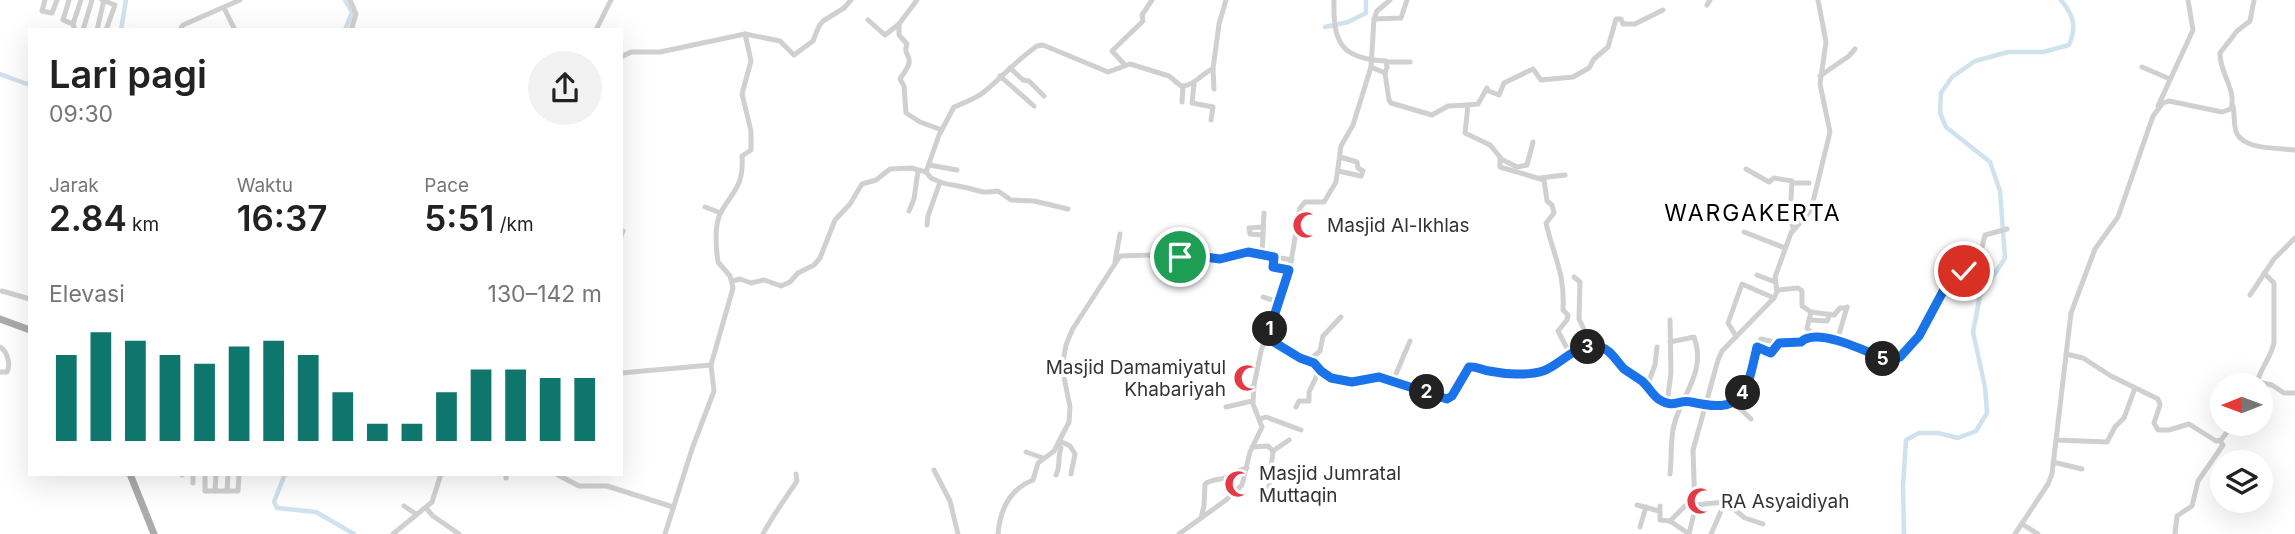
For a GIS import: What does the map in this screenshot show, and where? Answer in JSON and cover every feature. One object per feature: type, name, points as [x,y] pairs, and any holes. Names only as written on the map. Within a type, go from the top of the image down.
[{"type":"main road","points":[[0,319],[28,330]]},
{"type":"main road","points":[[131,476],[154,534]]},
{"type":"street","points":[[45,0],[42,12],[54,12],[57,0]]},
{"type":"street","points":[[69,0],[63,20],[74,27],[81,0]]},
{"type":"street","points":[[84,28],[92,0]]},
{"type":"street","points":[[97,28],[103,0],[115,4],[107,28]]},
{"type":"street","points":[[181,28],[240,0]]},
{"type":"street","points":[[350,0],[356,14],[352,28]]},
{"type":"street","points":[[597,28],[611,0]]},
{"type":"street","points":[[623,56],[631,52],[660,52],[745,34],[780,41],[794,55],[813,41],[823,21],[844,8],[851,0]]},
{"type":"street","points":[[868,20],[884,35],[899,24],[917,0]]},
{"type":"street","points":[[1152,0],[1142,15],[1143,21],[1112,51],[1124,64],[1161,73],[1183,86],[1194,83],[1202,74],[1213,69]]},
{"type":"street","points":[[1214,89],[1213,69],[1219,24],[1226,0]]},
{"type":"street","points":[[1334,0],[1336,38],[1343,47],[1360,58],[1410,62]]},
{"type":"street","points":[[1179,534],[1236,492],[1244,482],[1252,447],[1261,431],[1260,419],[1252,401],[1253,387],[1292,260],[1300,208],[1305,202],[1327,200],[1336,182],[1341,146],[1353,125],[1371,67],[1374,19],[1377,11],[1391,0]]},
{"type":"street","points":[[1374,19],[1401,18],[1407,0]]},
{"type":"street","points":[[1637,505],[1659,509],[1660,520],[1670,521],[1689,534],[1695,505],[1693,450],[1718,360],[1774,298],[1777,290],[1775,282],[1793,228],[1809,215],[1811,210],[1830,132],[1820,76],[1826,42],[1818,0]]},
{"type":"street","points":[[2015,534],[2048,484],[2071,313],[2095,249],[2118,217],[2135,162],[2193,30],[2188,0]]},
{"type":"street","points":[[2254,0],[2250,21],[2237,31],[2220,52],[2220,62],[2232,96],[2236,129],[2241,138],[2253,145],[2295,150]]},
{"type":"street","points":[[224,8],[234,28]]},
{"type":"street","points":[[1387,62],[1385,73],[1388,100],[1432,116],[1448,106],[1479,103],[1487,89],[1498,95],[1504,82],[1526,71],[1535,69],[1540,79],[1546,81],[1573,77],[1584,72],[1608,48],[1616,19],[1621,19],[1623,24],[1634,25],[1663,10]]},
{"type":"street","points":[[899,24],[899,35],[907,44],[905,50],[909,59],[900,79],[904,86],[906,113],[920,122],[942,130]]},
{"type":"street","points":[[665,534],[714,391],[711,365],[730,301],[733,281],[718,262],[717,233],[721,213],[742,179],[742,156],[751,152],[751,131],[742,94],[751,61],[745,34]]},
{"type":"street","points":[[926,172],[954,107],[973,99],[1035,47],[1043,45],[1106,71],[1124,64]]},
{"type":"street","points":[[1820,76],[1849,56],[1854,49]]},
{"type":"street","points":[[1371,67],[1385,73]]},
{"type":"street","points":[[2142,67],[2170,79]]},
{"type":"street","points":[[1010,68],[1044,96]]},
{"type":"street","points":[[2146,79],[2149,72]]},
{"type":"street","points":[[1000,76],[1034,106]]},
{"type":"street","points":[[1194,83],[1193,103],[1213,104],[1211,120]]},
{"type":"street","points":[[1182,102],[1183,86]]},
{"type":"street","points":[[2157,109],[2163,103],[2175,101],[2222,112],[2233,106]]},
{"type":"street","points":[[1468,105],[1465,133],[1490,145],[1501,159],[1517,167],[1527,165],[1532,142]]},
{"type":"street","points":[[1338,171],[1361,176],[1363,171],[1358,168],[1357,162],[1340,157]]},
{"type":"street","points":[[1501,159],[1500,167],[1540,178],[1565,175]]},
{"type":"street","points":[[929,165],[957,170]]},
{"type":"street","points":[[733,281],[740,279],[751,283],[764,280],[775,285],[786,285],[797,273],[817,264],[835,220],[850,204],[862,184],[876,180],[891,169],[911,168],[926,172],[930,178],[940,182],[981,194],[999,192],[1009,200],[1034,201],[1069,209]]},
{"type":"street","points":[[1746,169],[1769,182],[1774,178],[1791,180],[1793,183],[1809,183]]},
{"type":"street","points":[[909,211],[918,171]]},
{"type":"street","points":[[1540,178],[1544,180],[1547,201],[1553,209],[1552,216],[1546,223],[1560,266],[1564,288],[1563,310],[1568,315],[1558,331],[1570,354]]},
{"type":"street","points":[[928,225],[928,216],[940,182]]},
{"type":"street","points":[[1793,183],[1790,217],[1793,228]]},
{"type":"street","points":[[705,207],[721,213]]},
{"type":"street","points":[[1262,255],[1264,213]]},
{"type":"street","points":[[1263,227],[1249,228],[1251,234],[1263,235]]},
{"type":"street","points":[[1267,338],[1308,361],[1331,378],[1352,382],[1379,377],[1447,399],[1452,396],[1465,370],[1475,366],[1505,374],[1542,372],[1570,354],[1592,346],[1606,350],[1659,400],[1676,405],[1683,402],[1718,407],[1734,403],[1745,390],[1762,338],[1779,343],[1801,342],[1805,338],[1837,341],[1851,343],[1889,361],[1900,357],[1919,336],[1949,280],[1978,264],[1985,235],[2007,229]]},
{"type":"street","points":[[1744,232],[1785,248]]},
{"type":"street","points":[[1115,261],[1120,234]]},
{"type":"street","points":[[2250,295],[2274,259],[2295,238]]},
{"type":"street","points":[[998,534],[1004,505],[1024,484],[1033,480],[1038,463],[1059,443],[1070,415],[1062,367],[1066,345],[1120,256],[1182,254],[1224,258],[1241,253],[1292,260]]},
{"type":"street","points":[[1182,254],[1171,274],[1195,273],[1199,263],[1208,258]]},
{"type":"street","points":[[1274,257],[1273,267],[1289,270]]},
{"type":"street","points":[[2260,373],[2274,348],[2274,283],[2264,273]]},
{"type":"street","points":[[1757,275],[1775,282]]},
{"type":"street","points":[[1574,277],[1580,282],[1579,319],[1592,346]]},
{"type":"street","points":[[1736,337],[1728,323],[1742,284],[1774,298]]},
{"type":"street","points":[[1777,290],[1801,289],[1802,306],[1811,312],[1835,314],[1841,307],[1848,307],[1837,341]]},
{"type":"street","points":[[2,291],[28,298]]},
{"type":"street","points":[[1264,298],[1279,302]]},
{"type":"street","points":[[1811,312],[1807,328],[1811,338]]},
{"type":"street","points":[[1809,320],[1827,321],[1830,314]]},
{"type":"street","points":[[1308,361],[1320,351],[1323,336],[1341,317]]},
{"type":"street","points":[[1667,403],[1671,373],[1670,320]]},
{"type":"street","points":[[1670,342],[1695,337],[1699,353],[1695,377],[1672,428],[1670,474]]},
{"type":"street","points":[[1393,381],[1409,341]]},
{"type":"street","points":[[1757,347],[1771,353],[1779,343]]},
{"type":"street","points":[[1647,386],[1655,365],[1657,346]]},
{"type":"street","points":[[0,347],[9,362],[8,371],[0,372],[4,381]]},
{"type":"street","points":[[2066,354],[2083,358],[2159,400],[2154,423],[2158,430],[2189,424],[2214,440],[2221,441]]},
{"type":"street","points":[[623,373],[711,365]]},
{"type":"street","points":[[1456,365],[1465,370]]},
{"type":"street","points":[[1296,407],[1299,401],[1308,401],[1309,392],[1320,369]]},
{"type":"street","points":[[2273,386],[2284,393],[2295,393]]},
{"type":"street","points":[[1240,388],[1253,387]]},
{"type":"street","points":[[2056,440],[2107,442],[2115,427],[2124,418],[2135,388]]},
{"type":"street","points":[[1226,407],[1252,401]]},
{"type":"street","points":[[1734,403],[1751,419]]},
{"type":"street","points":[[1260,419],[1266,417],[1301,430]]},
{"type":"street","points":[[2175,534],[2177,516],[2191,507],[2198,481],[2225,436]]},
{"type":"street","points":[[1268,495],[1273,451],[1289,440]]},
{"type":"street","points":[[1059,443],[1070,446],[1075,454],[1071,474]]},
{"type":"street","points":[[1056,475],[1060,469],[1059,443]]},
{"type":"street","points":[[1252,447],[1268,446],[1273,451]]},
{"type":"street","points":[[1026,452],[1044,458]]},
{"type":"street","points":[[2053,462],[2082,469]]},
{"type":"street","points":[[1199,520],[1204,506],[1205,484],[1209,480],[1228,477],[1233,472],[1247,468]]},
{"type":"street","points":[[934,471],[950,500],[958,534]]},
{"type":"street","points":[[762,534],[797,481],[796,474]]},
{"type":"street","points":[[193,476],[193,483]]},
{"type":"street","points":[[205,476],[205,490],[215,491],[238,490],[239,476]]},
{"type":"street","points":[[215,491],[216,476]]},
{"type":"street","points":[[227,491],[228,476]]},
{"type":"street","points":[[393,534],[433,500],[440,476]]},
{"type":"street","points":[[560,476],[579,486],[607,486],[673,507]]},
{"type":"street","points":[[1695,505],[1725,502],[1745,518],[1763,524]]},
{"type":"street","points":[[1711,534],[1725,502]]},
{"type":"street","points":[[404,506],[416,514]]},
{"type":"street","points":[[1670,521],[1685,506]]},
{"type":"street","points":[[1640,527],[1646,507]]},
{"type":"street","points":[[426,508],[459,534]]},
{"type":"street","points":[[2022,524],[2038,534]]},
{"type":"waterway","points":[[121,28],[126,0]]},
{"type":"waterway","points":[[345,0],[352,12],[346,28]]},
{"type":"waterway","points":[[1325,27],[1348,22],[1366,13],[1366,0]]},
{"type":"waterway","points":[[1904,534],[1906,440],[1919,433],[1938,433],[1958,438],[1976,431],[1987,413],[1985,387],[1973,332],[1980,296],[2005,258],[2000,191],[1990,162],[1946,127],[1940,113],[1941,93],[1952,77],[1975,61],[2008,52],[2043,52],[2069,45],[2073,21],[2061,0]]},
{"type":"waterway","points":[[0,74],[28,83]]},
{"type":"waterway","points":[[284,476],[274,502],[277,508],[316,512],[354,534]]},
{"type":"place","name":"Masjid Al-Ikhlas","points":[[1306,225]]},
{"type":"place","name":"Masjid Damamiyatul Khabariyah","points":[[1247,378]]},
{"type":"place","name":"Masjid Jumratal Muttaqin","points":[[1238,484]]},
{"type":"place","name":"RA Asyaidiyah","points":[[1700,501]]},
{"type":"district","name":"WARGAKERTA","points":[[1753,213]]},
{"type":"route","points":[[1180,257],[1182,254],[1220,259],[1248,252],[1274,257],[1273,267],[1289,270],[1267,338],[1300,358],[1316,364],[1331,378],[1358,382],[1379,377],[1447,399],[1452,396],[1469,367],[1475,366],[1505,374],[1542,372],[1564,357],[1592,346],[1606,350],[1643,382],[1659,400],[1673,405],[1687,401],[1718,407],[1740,399],[1757,347],[1771,353],[1779,343],[1801,342],[1805,338],[1813,337],[1851,343],[1889,361],[1900,357],[1919,336],[1949,280],[1964,271]]}]
